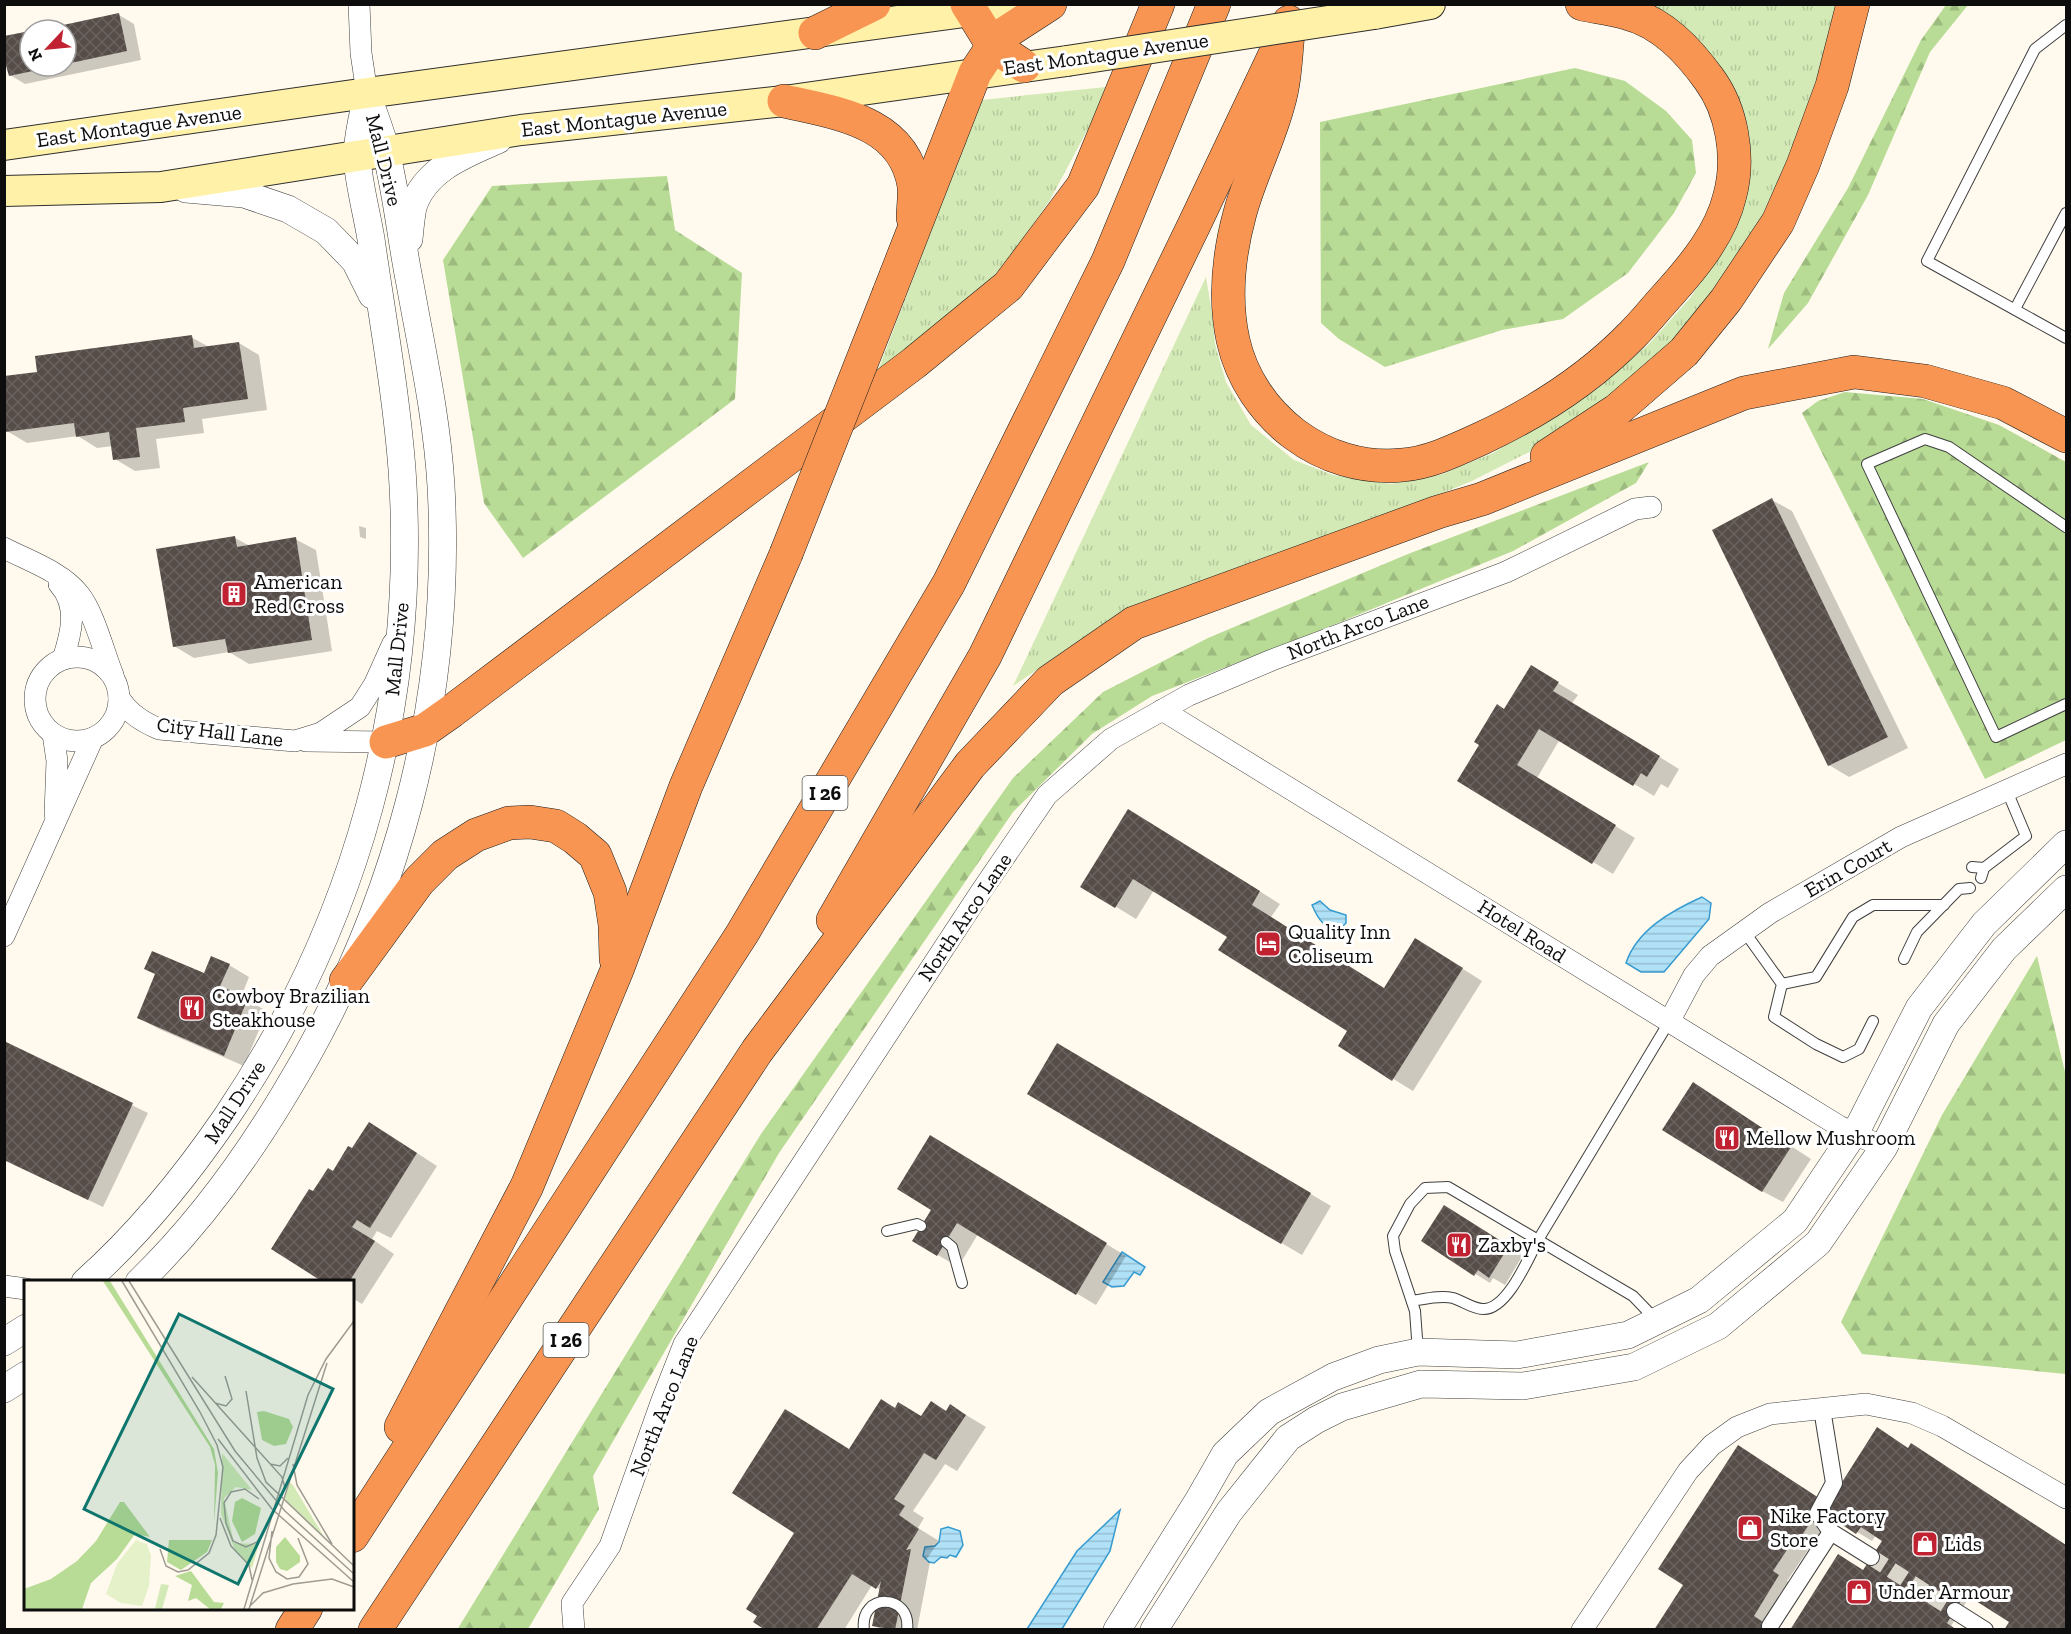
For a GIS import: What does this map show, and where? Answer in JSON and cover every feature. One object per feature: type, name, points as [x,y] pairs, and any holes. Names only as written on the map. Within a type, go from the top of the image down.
[{"type":"highway","points":[[815,33],[874,4]]},
{"type":"highway","points":[[354,1515],[526,1186],[617,970],[686,786],[786,554],[975,73],[1005,33],[1050,4]]},
{"type":"highway","points":[[386,742],[425,730],[914,363],[1008,286],[1083,186],[1158,4]]},
{"type":"highway","name":"I 26","points":[[354,1533],[742,934],[949,583],[1108,261],[1214,4]]},
{"type":"highway","points":[[1292,14],[1279,103],[1240,213],[1230,264],[1228,303],[1233,340],[1243,373],[1259,399],[1286,428],[1313,448],[1344,460],[1373,465],[1402,465],[1431,458],[1496,432],[1569,389],[1632,335],[1684,277],[1708,245],[1720,222],[1730,194],[1734,162],[1730,124],[1718,91],[1695,60],[1668,33],[1629,13],[1582,4]]},
{"type":"highway","points":[[1438,512],[1551,454],[1617,410],[1684,352],[1726,300],[1778,222],[1803,165],[1832,86],[1853,4]]},
{"type":"highway","points":[[968,8],[993,46],[1024,66]]},
{"type":"highway","name":"I 26","points":[[375,1629],[757,1051],[985,656],[1190,234],[1292,14]]},
{"type":"highway","points":[[784,101],[847,115],[887,135],[905,160],[914,186],[913,229]]},
{"type":"highway","points":[[757,1051],[970,765],[1050,681],[1134,623],[1438,512],[1482,499],[1744,393],[1854,372],[1925,381],[2003,403],[2067,436]]},
{"type":"highway","points":[[346,981],[419,881],[446,855],[491,828],[509,823],[531,822],[555,826],[575,838],[595,855],[610,892],[615,925],[617,970]]},
{"type":"main road","name":"East Montague Avenue","points":[[4,145],[367,93],[815,33],[968,8],[1023,4]]},
{"type":"main road","name":"East Montague Avenue","points":[[4,191],[161,187],[521,130],[784,101],[1067,61],[1430,4]]},
{"type":"street","points":[[359,4],[361,53],[367,93]]},
{"type":"street","name":"Mall Drive","points":[[86,1280],[110,1260],[161,1205],[210,1141],[252,1079],[290,1012],[324,941],[351,871],[386,742],[396,683],[402,623],[405,544],[402,468],[382,315],[367,93]]},
{"type":"street","points":[[406,264],[414,206],[424,188],[453,160],[521,130]]},
{"type":"street","name":"Mall Drive","points":[[140,1280],[180,1239],[234,1171],[311,1050],[346,981],[376,910],[400,839],[416,778],[425,730],[437,630],[442,561],[441,486],[433,410],[406,264],[372,153]]},
{"type":"street","points":[[161,187],[244,194],[288,209],[326,231],[355,261],[382,315]]},
{"type":"street","name":"North Arco Lane","points":[[574,1629],[572,1603],[610,1546],[684,1344],[1047,795],[1111,739],[1189,696],[1272,660],[1506,572],[1635,509],[1651,507]]},
{"type":"street","points":[[4,548],[64,580],[80,594],[89,611],[118,691],[117,712],[110,725],[99,735],[86,741],[71,741],[45,728],[37,715],[34,700],[41,675],[50,665],[75,656],[88,658],[100,664],[110,673],[118,691]]},
{"type":"street","points":[[44,568],[64,590],[72,618],[72,633],[63,659]]},
{"type":"street","name":"City Hall Lane","points":[[295,741],[321,733],[360,707],[374,685],[402,623]]},
{"type":"street","name":"City Hall Lane","points":[[118,691],[128,710],[140,720],[159,729],[295,741],[386,742]]},
{"type":"street","name":"Hotel Road","points":[[1162,710],[1854,1134],[1884,1147]]},
{"type":"street","points":[[53,734],[57,761],[54,824]]},
{"type":"street","points":[[4,936],[93,738]]},
{"type":"street","name":"Erin Court","points":[[1670,1022],[1694,975],[1710,956],[1770,913],[1902,837],[2067,764]]},
{"type":"street","points":[[1124,1627],[1225,1454],[1269,1412],[1333,1377],[1379,1360],[1418,1352],[1517,1355],[1628,1335],[1699,1300],[1795,1221],[1854,1134],[1919,1008],[1984,924],[2067,844]]},
{"type":"street","points":[[1154,1629],[1229,1512],[1288,1438],[1316,1420],[1342,1407],[1421,1384],[1523,1386],[1634,1367],[1718,1326],[1818,1244],[1884,1147],[1946,1024],[2004,949],[2067,889]]},
{"type":"street","points":[[4,1286],[24,1289]]},
{"type":"street","points":[[4,1389],[24,1376]]},
{"type":"street","points":[[1582,1629],[1688,1471],[1712,1445],[1737,1428],[1770,1414],[1866,1404],[1912,1413],[1942,1426],[2067,1498]]},
{"type":"street","points":[[1822,1409],[1834,1483],[1818,1513],[1831,1532],[1871,1557]]},
{"type":"street","points":[[1770,1626],[1831,1532]]},
{"type":"street","points":[[1955,1611],[1985,1629]]},
{"type":"lane","points":[[2067,25],[2035,49],[1927,261],[2067,338]]},
{"type":"lane","points":[[2015,309],[2067,213]]},
{"type":"lane","points":[[2067,527],[1949,447],[1925,439],[1867,464],[1996,737],[2067,704]]},
{"type":"lane","points":[[1972,867],[1983,873],[2026,836],[2007,790]]},
{"type":"lane","points":[[1904,959],[1917,932],[1944,905],[1965,889],[1961,876]]},
{"type":"lane","points":[[1782,984],[1816,977],[1853,917],[1873,905],[1944,905]]},
{"type":"lane","points":[[1744,931],[1782,984],[1774,1017],[1816,1044],[1843,1057],[1859,1049],[1873,1021]]},
{"type":"lane","points":[[1412,1302],[1433,1297],[1452,1298],[1482,1310],[1495,1307],[1504,1298],[1520,1275],[1538,1240],[1670,1022]]},
{"type":"lane","points":[[1418,1352],[1415,1311],[1395,1251],[1393,1236],[1410,1204],[1425,1188],[1448,1187],[1633,1296],[1657,1321]]},
{"type":"lane","points":[[886,1231],[917,1224],[921,1226]]},
{"type":"lane","points":[[946,1242],[952,1246],[962,1284]]},
{"type":"lane","points":[[864,1629],[865,1614],[876,1603],[883,1601],[891,1602],[903,1610],[907,1616],[907,1629]]},
{"type":"green space","points":[[1636,5],[1837,5],[1793,166],[1751,241],[1678,337],[1617,397],[1543,445],[1472,481],[1083,639],[1013,686],[1206,277],[1215,344],[1226,382],[1251,425],[1294,460],[1333,475],[1391,484],[1442,474],[1493,453],[1576,402],[1648,345],[1691,297],[1717,255],[1749,157],[1733,86],[1701,43]]},
{"type":"green space","points":[[1946,5],[1968,5],[1930,52],[1868,195],[1808,303],[1768,349],[1784,293],[1848,188],[1921,40]]},
{"type":"green space","points":[[1575,68],[1625,81],[1666,111],[1692,140],[1696,173],[1674,213],[1628,273],[1563,319],[1502,330],[1385,367],[1339,339],[1321,323],[1320,122]]},
{"type":"green space","points":[[1106,87],[1097,112],[1050,200],[1010,257],[956,319],[872,386],[981,100]]},
{"type":"green space","points":[[667,176],[675,230],[742,273],[735,399],[523,558],[484,503],[443,260],[492,186]]},
{"type":"green space","points":[[1845,392],[1923,399],[1999,425],[2066,462],[2066,740],[1985,779],[1802,413],[1818,401]]},
{"type":"green space","points":[[1649,462],[1636,483],[1513,551],[1152,696],[1092,734],[1013,812],[779,1153],[593,1476],[599,1509],[528,1629],[457,1630],[761,1134],[1013,778],[1103,692],[1208,638],[1408,554]]},
{"type":"green space","points":[[2037,956],[2066,1076],[2066,1374],[1862,1354],[1841,1322],[1942,1115]]},
{"type":"water","points":[[1702,897],[1711,903],[1709,919],[1664,972],[1641,972],[1626,963],[1638,941],[1656,923]]},
{"type":"water","points":[[1320,901],[1330,910],[1346,915],[1346,923],[1340,929],[1334,929],[1319,919],[1312,905]]},
{"type":"water","points":[[1122,1252],[1145,1267],[1140,1275],[1134,1272],[1124,1286],[1112,1287],[1103,1282]]},
{"type":"water","points":[[1120,1510],[1110,1551],[1062,1629],[1027,1629],[1077,1551]]},
{"type":"water","points":[[948,1527],[960,1531],[963,1545],[956,1557],[950,1555],[947,1558],[941,1557],[934,1563],[929,1562],[923,1556],[925,1547],[935,1546],[939,1542],[941,1529]]},
{"type":"building","points":[[119,13],[127,51],[78,61],[78,22]]},
{"type":"building","points":[[18,33],[18,74],[9,76],[4,59],[4,36]]},
{"type":"building","points":[[192,335],[194,348],[239,342],[248,399],[183,408],[185,422],[136,428],[140,457],[113,460],[109,432],[76,437],[74,423],[5,432],[4,376],[37,372],[35,356]]},
{"type":"building","points":[[1772,498],[1888,737],[1828,766],[1712,530]]},
{"type":"building","name":"American Red Cross","points":[[235,536],[237,547],[296,537],[312,640],[228,653],[225,639],[173,647],[156,549]]},
{"type":"building","points":[[1531,665],[1559,682],[1553,691],[1660,756],[1647,777],[1641,773],[1633,786],[1539,729],[1517,765],[1616,825],[1592,864],[1457,781],[1479,745],[1474,742],[1497,704],[1504,709]]},
{"type":"building","name":"Quality Inn Coliseum","points":[[1128,809],[1260,891],[1252,905],[1384,988],[1415,938],[1463,968],[1392,1081],[1338,1046],[1347,1031],[1218,950],[1227,937],[1133,879],[1115,908],[1080,887]]},
{"type":"building","name":"Cowboy Brazilian Steakhouse","points":[[152,951],[204,973],[211,956],[230,964],[220,986],[248,998],[224,1056],[137,1018],[155,974],[144,969]]},
{"type":"building","points":[[4,1041],[133,1103],[88,1200],[4,1160]]},
{"type":"building","points":[[1057,1043],[1311,1193],[1281,1244],[1027,1094]]},
{"type":"building","name":"Mellow Mushroom","points":[[1693,1082],[1791,1147],[1762,1192],[1662,1130]]},
{"type":"building","points":[[369,1122],[417,1153],[370,1228],[357,1220],[352,1227],[375,1241],[350,1280],[320,1280],[271,1249],[309,1189],[313,1191],[328,1168],[333,1171],[348,1146],[352,1148]]},
{"type":"building","points":[[930,1135],[1107,1243],[1076,1295],[957,1223],[937,1256],[912,1241],[931,1210],[897,1189]]},
{"type":"building","points":[[1444,1205],[1509,1246],[1489,1278],[1478,1270],[1474,1276],[1421,1241]]},
{"type":"building","points":[[881,1399],[895,1408],[898,1402],[921,1416],[931,1401],[946,1411],[950,1404],[966,1415],[936,1460],[924,1453],[894,1499],[905,1506],[899,1515],[919,1529],[906,1550],[911,1549],[895,1630],[872,1626],[881,1581],[876,1589],[852,1574],[816,1630],[765,1630],[753,1622],[757,1616],[746,1609],[794,1533],[732,1493],[785,1409],[849,1449]]},
{"type":"building","points":[[1877,1427],[1908,1448],[1911,1443],[2066,1545],[2066,1630],[2004,1630],[2009,1622],[1965,1594],[1947,1623],[1957,1630],[1790,1630],[1838,1554],[1863,1570],[1882,1541],[1861,1527],[1856,1534],[1823,1512]]},
{"type":"building","points":[[1738,1445],[1819,1498],[1807,1518],[1811,1521],[1798,1542],[1794,1539],[1773,1571],[1779,1575],[1754,1616],[1775,1630],[1654,1630],[1683,1585],[1658,1569]]},
{"type":"tunnel","points":[[1871,1557],[1955,1611]]},
{"type":"place","name":"American Red Cross","points":[[234,594]]},
{"type":"place","name":"Quality Inn Coliseum","points":[[1268,944]]},
{"type":"place","name":"Cowboy Brazilian Steakhouse","points":[[192,1008]]},
{"type":"place","name":"Mellow Mushroom","points":[[1727,1138]]},
{"type":"place","name":"Zaxby's","points":[[1459,1245]]},
{"type":"place","name":"Nike Factory Store","points":[[1750,1528]]},
{"type":"place","name":"Lids","points":[[1925,1544]]},
{"type":"place","name":"Under Armour","points":[[1859,1592]]}]
